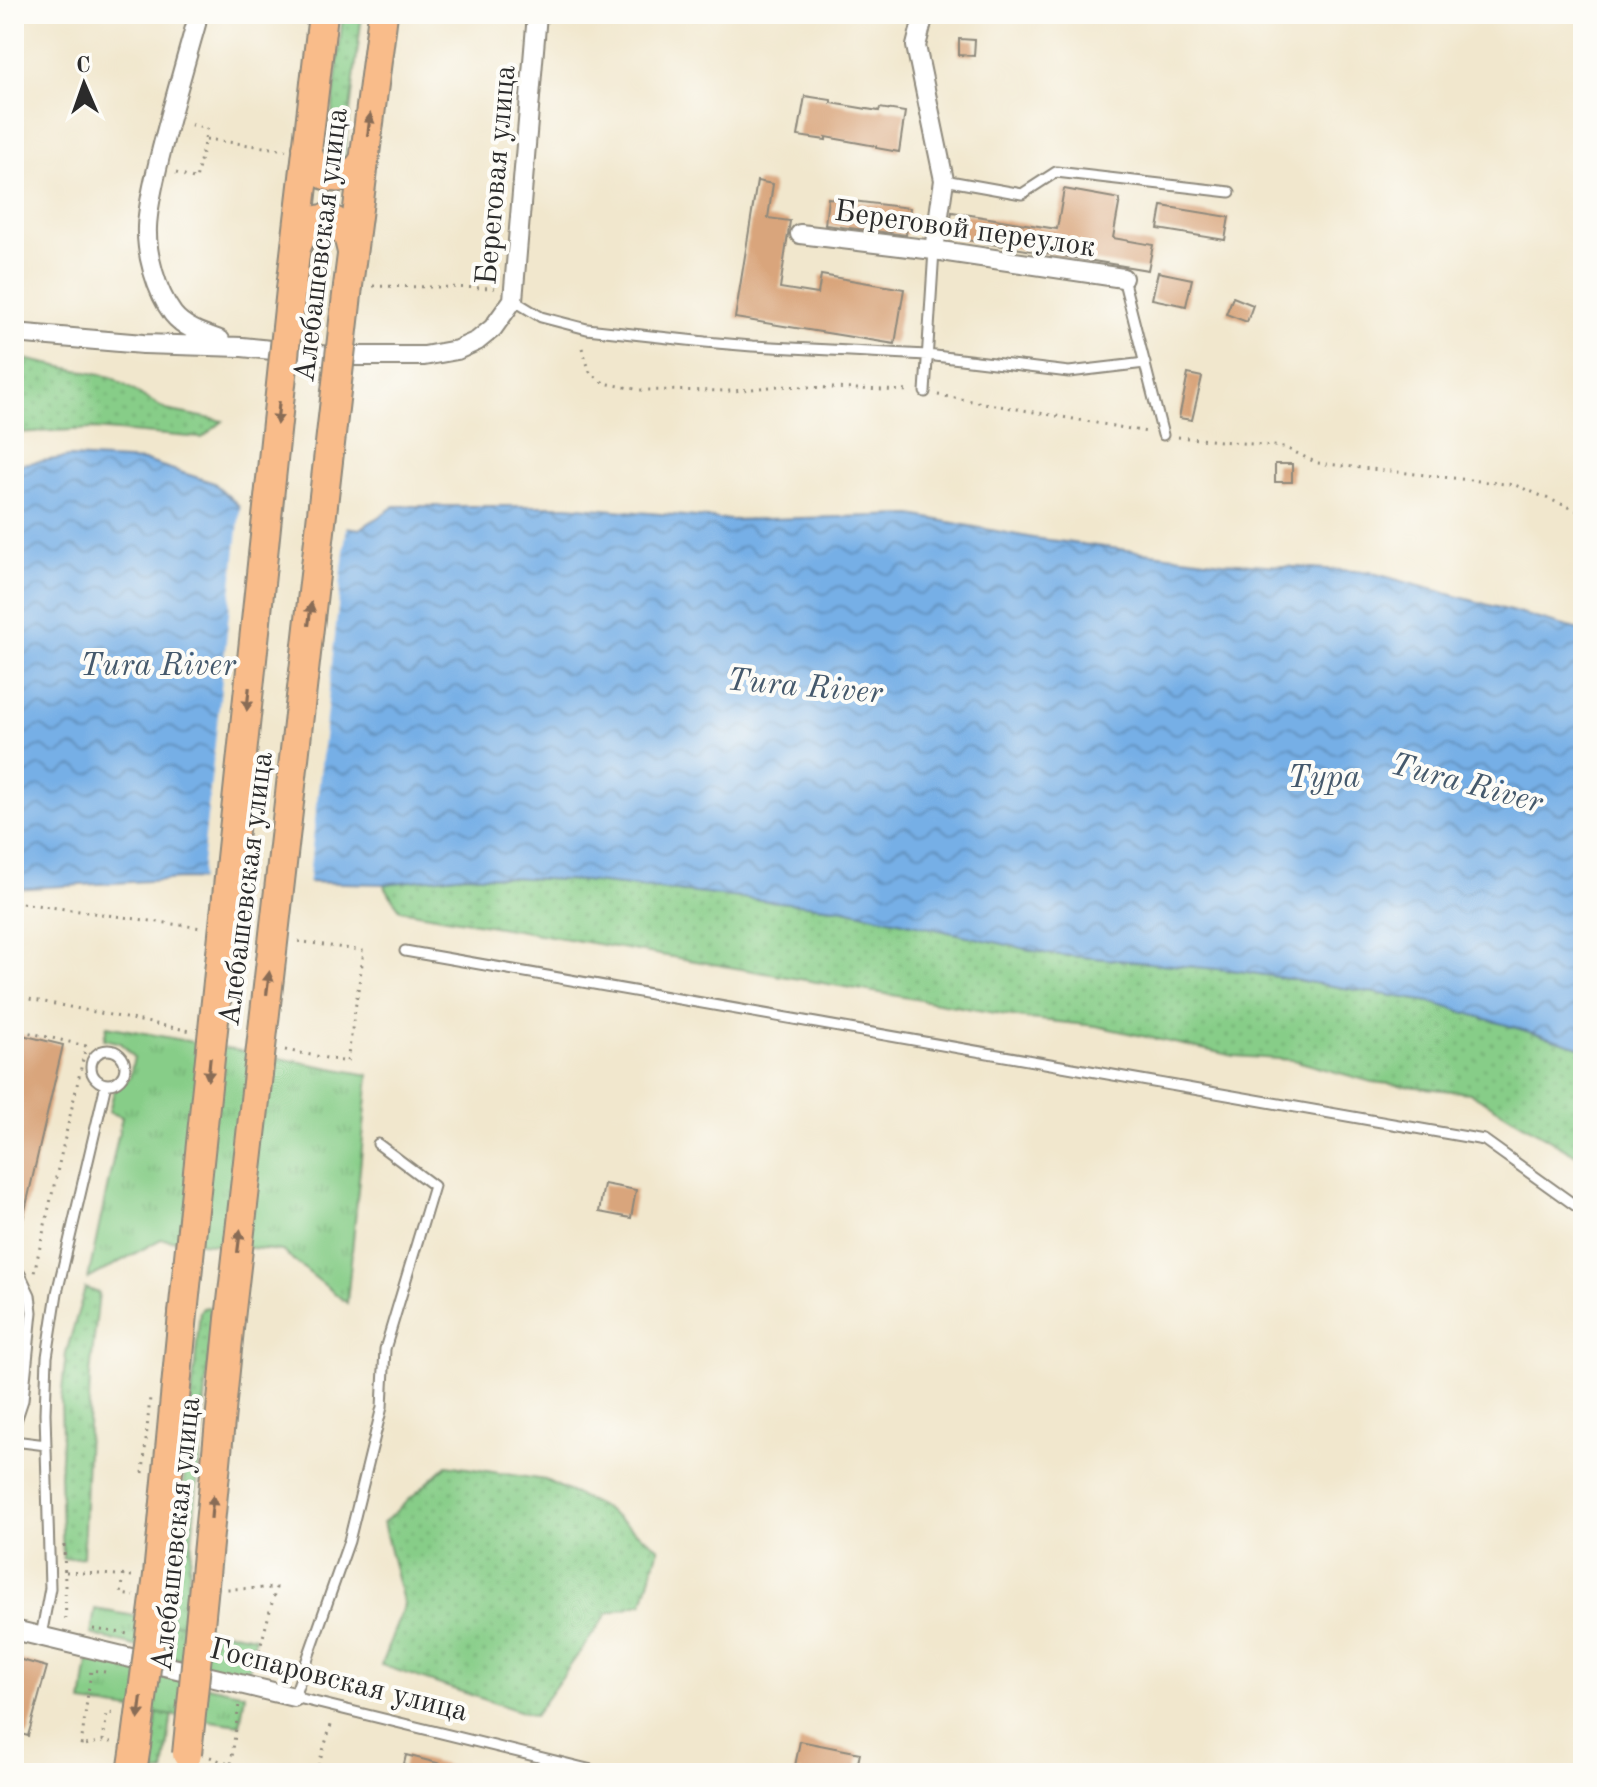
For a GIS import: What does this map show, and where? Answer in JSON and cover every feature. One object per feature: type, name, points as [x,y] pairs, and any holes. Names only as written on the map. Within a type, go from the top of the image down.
[{"type":"main road","name":"Алебашевская улица","points":[[127,1753],[146,1576],[183,1314],[296,250],[297,148],[323,14]]},
{"type":"main road","name":"Алебашевская улица","points":[[191,1760],[214,1587],[230,1319],[358,286],[352,252],[383,14]]},
{"type":"main road","points":[[297,148],[315,169],[325,175],[340,177],[351,174],[360,168],[364,160]]},
{"type":"main road","points":[[296,250],[306,227],[320,220],[329,220],[343,228],[352,252]]},
{"type":"street","points":[[197,14],[150,200],[147,228],[151,260],[161,293],[174,316],[196,332],[242,347]]},
{"type":"street","name":"Береговая улица","points":[[14,333],[143,344],[383,357],[424,356],[457,350],[477,341],[493,328],[513,300],[537,14]]},
{"type":"street","points":[[924,14],[916,46],[944,180],[934,250]]},
{"type":"street","name":"Береговой переулок","points":[[800,234],[1123,278]]},
{"type":"street","name":"Госпаровская улица","points":[[14,1630],[294,1697]]},
{"type":"lane","points":[[944,180],[1022,194],[1056,172],[1230,192]]},
{"type":"lane","points":[[925,392],[934,250]]},
{"type":"lane","points":[[1123,278],[1163,435]]},
{"type":"lane","points":[[513,300],[541,317],[587,329],[752,346],[927,355],[1069,372],[1145,363]]},
{"type":"lane","points":[[405,951],[1484,1140],[1583,1211]]},
{"type":"lane","points":[[41,1636],[50,1588],[47,1357],[55,1305],[106,1084]]},
{"type":"lane","points":[[294,1697],[349,1541],[382,1407],[385,1349],[434,1186],[378,1144]]},
{"type":"lane","points":[[14,1271],[20,1274],[30,1295],[32,1312],[23,1400],[14,1427]]},
{"type":"lane","points":[[14,1441],[46,1445]]},
{"type":"lane","name":"Госпаровская улица","points":[[294,1697],[604,1773]]},
{"type":"path","points":[[158,168],[196,180],[207,129]]},
{"type":"path","points":[[205,138],[297,148]]},
{"type":"path","points":[[358,286],[496,287]]},
{"type":"path","points":[[582,348],[590,372],[604,383],[640,390],[733,391],[779,386],[925,392],[1163,435],[1284,447],[1317,463],[1515,485],[1583,513]]},
{"type":"path","points":[[64,1543],[66,1625]]},
{"type":"path","points":[[66,1572],[146,1576]]},
{"type":"path","points":[[121,1594],[124,1575]]},
{"type":"path","points":[[214,1587],[276,1588],[259,1652],[214,1646]]},
{"type":"path","points":[[81,1627],[140,1635]]},
{"type":"path","points":[[316,1773],[337,1707]]},
{"type":"path","points":[[103,1741],[107,1713]]},
{"type":"path","points":[[81,1746],[103,1741],[127,1753]]},
{"type":"path","points":[[191,1760],[231,1765]]},
{"type":"green space","points":[[343,14],[362,14],[344,161],[335,167],[327,159]]},
{"type":"green space","points":[[14,357],[111,377],[166,410],[223,421],[202,438],[93,429],[14,433]]},
{"type":"green space","points":[[465,875],[584,881],[844,909],[1049,954],[1240,971],[1430,1002],[1583,1048],[1583,1159],[1470,1093],[1372,1082],[1293,1060],[1234,1056],[1096,1026],[1030,1019],[401,910],[384,884]]},
{"type":"green space","points":[[107,1026],[369,1075],[347,1303],[282,1251],[161,1239],[88,1279],[122,1117],[109,1112],[114,1091],[130,1077],[134,1057],[121,1043],[104,1039]]},
{"type":"green space","points":[[85,1288],[99,1293],[90,1375],[83,1557],[63,1559],[61,1400],[66,1353]]},
{"type":"green space","points":[[208,1307],[213,1313],[186,1605],[164,1773],[149,1773],[172,1603],[200,1311]]},
{"type":"green space","points":[[447,1465],[545,1480],[602,1507],[659,1548],[643,1603],[608,1613],[534,1716],[381,1665],[404,1605],[383,1523]]},
{"type":"green space","points":[[95,1609],[255,1637],[247,1677],[91,1634]]},
{"type":"green space","points":[[88,1660],[245,1694],[240,1725],[82,1703]]},
{"type":"water","name":"Тура","points":[[70,457],[146,461],[214,483],[248,514],[360,529],[395,506],[567,506],[731,520],[912,515],[1033,538],[1222,562],[1369,572],[1583,631],[1583,1048],[1430,1002],[1240,971],[1049,954],[844,909],[584,881],[465,875],[384,884],[182,879],[14,889],[14,465]]},
{"type":"pier","points":[[241,502],[250,510],[347,523],[308,886],[200,883]]},
{"type":"building","points":[[959,39],[975,40],[974,56],[959,55]]},
{"type":"building","points":[[805,96],[879,111],[880,108],[905,112],[899,152],[826,137],[826,140],[798,136]]},
{"type":"building","points":[[757,181],[773,184],[768,218],[790,221],[780,288],[818,294],[821,275],[904,289],[895,344],[735,318]]},
{"type":"building","points":[[1064,189],[1120,199],[1113,238],[1153,245],[1148,270],[948,237],[952,212],[1057,229]]},
{"type":"building","points":[[828,198],[910,208],[906,235],[825,225]]},
{"type":"building","points":[[1162,206],[1229,217],[1225,240],[1158,229]]},
{"type":"building","points":[[1158,272],[1192,279],[1186,306],[1152,299]]},
{"type":"building","points":[[1233,297],[1253,305],[1247,322],[1226,314]]},
{"type":"building","points":[[1188,374],[1202,377],[1192,420],[1179,418]]},
{"type":"building","points":[[1275,464],[1292,464],[1292,482],[1275,482]]},
{"type":"building","points":[[14,1033],[63,1045],[20,1232],[14,1231]]},
{"type":"building","points":[[604,1184],[636,1190],[631,1218],[599,1212]]},
{"type":"building","points":[[14,1658],[47,1667],[28,1736],[14,1732]]},
{"type":"building","points":[[800,1741],[860,1753],[856,1773],[794,1771]]},
{"type":"building","points":[[406,1755],[457,1768],[456,1773],[402,1773]]},
{"type":"water label","name":"Tura River","points":[[158,664]]},
{"type":"water label","name":"Tura River","points":[[805,685]]},
{"type":"water label","name":"Tura River","points":[[1467,782]]}]
